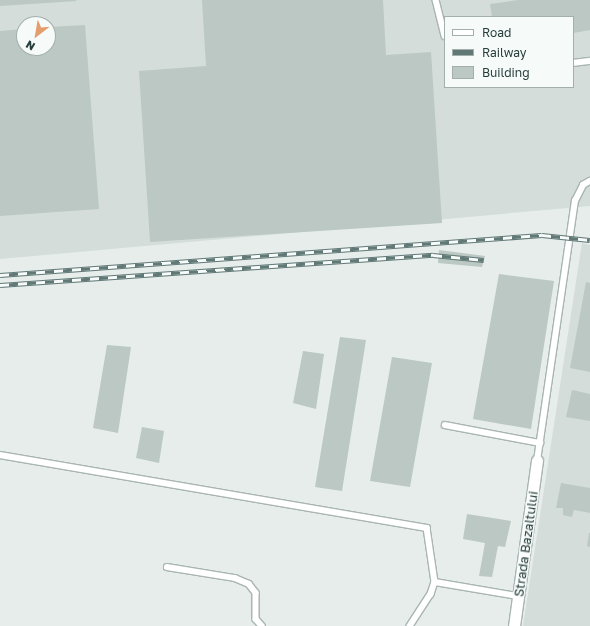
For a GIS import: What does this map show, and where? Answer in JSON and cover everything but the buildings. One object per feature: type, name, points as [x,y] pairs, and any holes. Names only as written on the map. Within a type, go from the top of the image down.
[{"type":"street","name":"Strada Bazaltului","points":[[514,626],[537,461]]},
{"type":"lane","points":[[436,0],[444,32]]},
{"type":"lane","points":[[574,63],[590,61]]},
{"type":"lane","points":[[537,461],[575,201],[583,185],[590,181]]},
{"type":"lane","points":[[445,425],[540,443]]},
{"type":"lane","points":[[0,455],[427,528],[435,582],[431,594],[410,626]]},
{"type":"lane","points":[[168,567],[235,578],[250,584],[256,592],[256,619],[262,626]]},
{"type":"lane","points":[[435,582],[518,596]]},
{"type":"shaded area","points":[[0,0],[590,0],[590,206],[0,259]]},
{"type":"shaded area","points":[[582,243],[590,245],[590,626],[523,626]]},
{"type":"railway","points":[[0,275],[542,235],[590,240]]},
{"type":"railway","points":[[0,285],[433,255],[484,260]]}]
